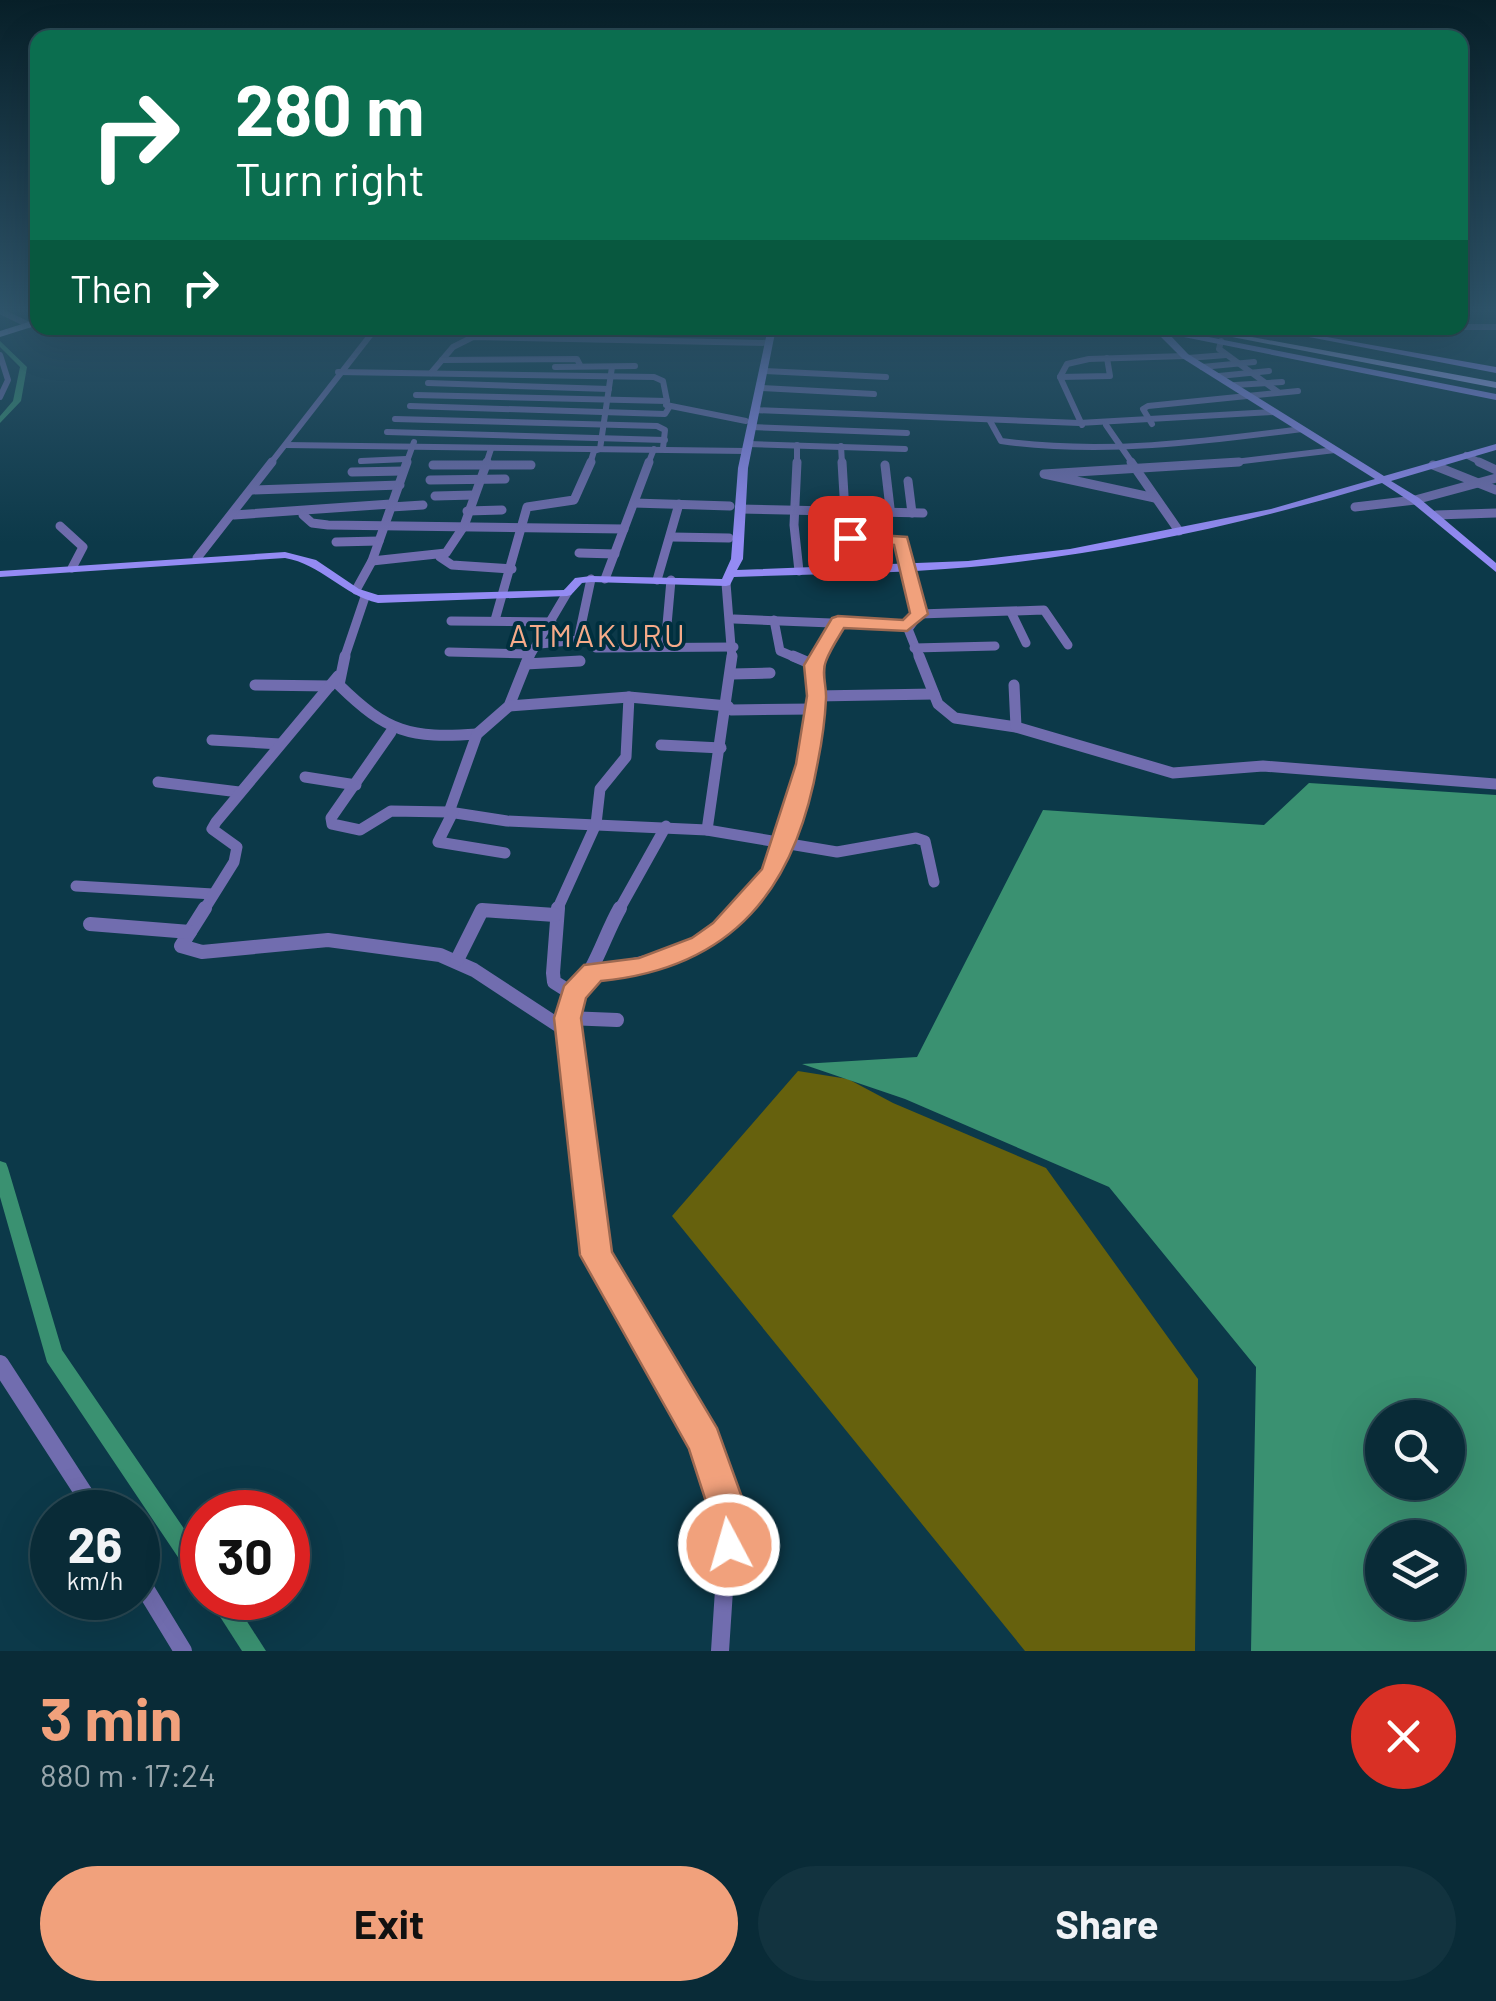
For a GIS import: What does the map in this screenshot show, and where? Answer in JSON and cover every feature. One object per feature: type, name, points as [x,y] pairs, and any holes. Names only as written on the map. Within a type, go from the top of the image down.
[{"type":"street","points":[[197,558],[234,516],[326,389]]},
{"type":"street","points":[[456,389],[409,447],[334,681],[239,792],[212,830],[233,840],[237,848],[234,862],[181,946],[191,952],[328,940],[456,960],[537,1017],[569,1026],[617,1020]]},
{"type":"street","points":[[440,557],[464,526],[486,465],[488,436],[520,389]]},
{"type":"street","points":[[495,620],[496,597],[512,568],[526,528],[529,505],[575,502],[594,450],[601,444],[610,389]]},
{"type":"street","points":[[410,406],[665,414],[668,404],[664,389]]},
{"type":"street","points":[[707,830],[734,647],[728,538],[756,389]]},
{"type":"street","points":[[748,424],[761,389]]},
{"type":"street","points":[[781,389],[874,394]]},
{"type":"street","points":[[1066,389],[1082,425]]},
{"type":"street","points":[[1241,389],[1415,500],[1496,569]]},
{"type":"street","points":[[1274,389],[1278,392]]},
{"type":"street","points":[[1456,389],[1496,397]]},
{"type":"street","points":[[1152,424],[1143,409],[1148,406],[1298,391]]},
{"type":"street","points":[[416,394],[668,404],[748,424],[908,432]]},
{"type":"street","points":[[917,406],[920,418]]},
{"type":"street","points":[[754,410],[1082,425],[1152,424],[1274,412]]},
{"type":"street","points":[[716,426],[722,416]]},
{"type":"street","points":[[395,419],[664,429],[661,446],[605,579]]},
{"type":"street","points":[[990,421],[1001,441],[1012,445],[1180,444],[1302,430]]},
{"type":"street","points":[[1106,425],[1178,531]]},
{"type":"street","points":[[387,432],[661,446],[744,448],[769,444],[904,449]]},
{"type":"street","points":[[286,445],[487,449],[601,444],[661,446]]},
{"type":"street","points":[[767,457],[769,444]]},
{"type":"street","points":[[797,445],[798,510],[792,525],[799,571]]},
{"type":"street","points":[[841,446],[845,512]]},
{"type":"street","points":[[506,853],[438,842],[478,734],[509,706],[528,659],[552,622],[557,603],[579,580],[671,580],[730,570],[799,571],[1034,558],[1273,512],[1496,447]]},
{"type":"street","points":[[1155,498],[1044,474],[1201,467],[1335,450]]},
{"type":"street","points":[[1466,455],[1496,470]]},
{"type":"street","points":[[361,460],[406,460]]},
{"type":"street","points":[[433,465],[531,465]]},
{"type":"street","points":[[884,465],[890,508],[885,512]]},
{"type":"street","points":[[1433,465],[1496,490]]},
{"type":"street","points":[[352,472],[404,471]]},
{"type":"street","points":[[1354,507],[1415,500],[1496,478]]},
{"type":"street","points":[[430,480],[506,479]]},
{"type":"street","points":[[908,481],[912,513]]},
{"type":"street","points":[[252,490],[400,484]]},
{"type":"street","points":[[780,492],[781,509]]},
{"type":"street","points":[[435,496],[474,495]]},
{"type":"street","points":[[634,503],[923,513]]},
{"type":"street","points":[[656,580],[679,504]]},
{"type":"street","points":[[234,516],[303,515],[316,507],[423,506]]},
{"type":"street","points":[[730,570],[737,559],[735,507]]},
{"type":"street","points":[[467,511],[502,510]]},
{"type":"street","points":[[1436,515],[1496,513]]},
{"type":"street","points":[[303,515],[312,523],[328,525],[624,529]]},
{"type":"street","points":[[60,526],[83,547],[72,568]]},
{"type":"street","points":[[672,537],[728,538]]},
{"type":"street","points":[[850,538],[901,540],[910,564],[919,614]]},
{"type":"street","points":[[336,542],[379,541]]},
{"type":"street","points":[[579,553],[615,554]]},
{"type":"street","points":[[0,574],[197,558],[306,557],[361,594],[496,597],[568,593]]},
{"type":"street","points":[[372,561],[440,557],[452,564],[512,568]]},
{"type":"street","points":[[540,644],[578,640],[591,579]]},
{"type":"street","points":[[665,648],[671,580]]},
{"type":"street","points":[[1011,612],[1026,643]]},
{"type":"street","points":[[734,620],[907,626],[919,614],[1049,612],[1068,645]]},
{"type":"street","points":[[774,620],[780,651],[814,665]]},
{"type":"street","points":[[451,621],[552,622]]},
{"type":"street","points":[[594,972],[642,968],[711,938],[765,884],[786,840],[807,764],[815,702],[814,665],[838,622]]},
{"type":"street","points":[[907,626],[934,694],[949,716],[1016,727],[1173,773],[1263,766],[1496,784]]},
{"type":"street","points":[[914,648],[995,646]]},
{"type":"street","points":[[596,648],[734,647]]},
{"type":"street","points":[[449,652],[580,661]]},
{"type":"street","points":[[732,674],[770,673]]},
{"type":"street","points":[[254,685],[334,681],[391,732],[436,738],[478,734]]},
{"type":"street","points":[[1014,686],[1016,727]]},
{"type":"street","points":[[509,706],[629,697],[728,706],[731,710],[934,694]]},
{"type":"street","points":[[574,994],[554,982],[555,916],[596,824],[600,789],[626,757],[629,697]]},
{"type":"street","points":[[391,732],[331,818],[332,824],[360,830],[391,812],[451,812],[507,822],[707,830],[786,840],[837,852],[921,838],[934,882]]},
{"type":"street","points":[[212,740],[280,744]]},
{"type":"street","points":[[661,745],[722,748]]},
{"type":"street","points":[[305,777],[356,784]]},
{"type":"street","points":[[158,782],[239,792]]},
{"type":"street","points":[[666,826],[605,934],[594,972],[574,994],[569,1026],[596,1255],[704,1440],[729,1514],[720,1651]]},
{"type":"street","points":[[76,886],[104,891],[213,894]]},
{"type":"street","points":[[456,960],[482,910],[555,916]]},
{"type":"street","points":[[90,924],[190,932]]},
{"type":"street","points":[[0,1364],[82,1490]]},
{"type":"street","points":[[160,1612],[184,1651]]},
{"type":"shaded area","points":[[1309,783],[1496,795],[1496,1651],[1251,1651],[1256,1367],[1109,1187],[905,1099],[802,1064],[917,1057],[1043,810],[1264,825]]},
{"type":"shaded area","points":[[798,1071],[848,1079],[893,1103],[1046,1168],[1198,1379],[1195,1651],[1025,1651],[672,1216]]},
{"type":"waterway","points":[[0,421],[17,401],[19,389]]},
{"type":"waterway","points":[[0,1168],[54,1355],[180,1541]]},
{"type":"waterway","points":[[234,1620],[255,1651]]},
{"type":"district","name":"ATMAKURU","points":[[598,634]]},
{"type":"route","points":[[729,1545],[729,1514],[704,1440],[596,1255],[568,1018],[574,994],[594,972],[642,968],[700,944],[722,930],[773,872],[807,764],[816,696],[814,665],[838,622],[907,626],[919,614],[910,564],[901,540],[850,538]]}]
